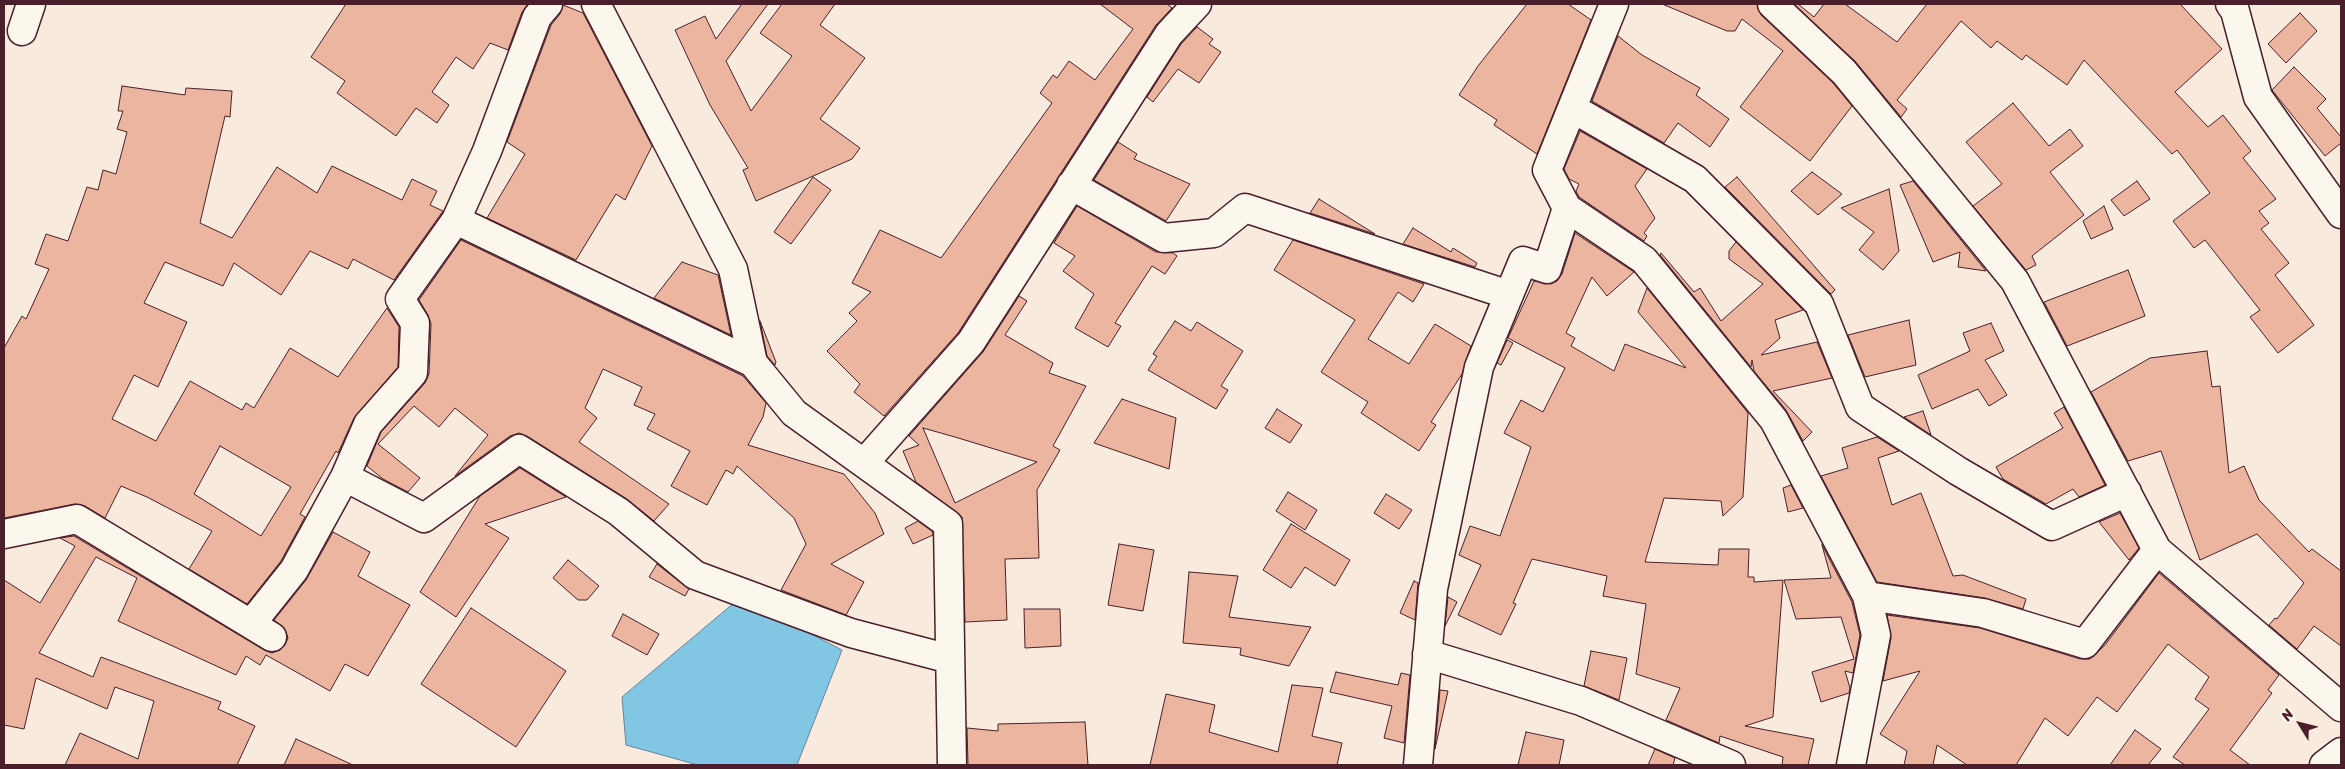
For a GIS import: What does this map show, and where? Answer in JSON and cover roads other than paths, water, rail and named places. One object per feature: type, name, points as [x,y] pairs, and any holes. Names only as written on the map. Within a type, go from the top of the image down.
[{"type":"street","points":[[22,30],[31,4]]},
{"type":"street","points":[[4,534],[77,519],[262,631],[345,477],[368,424],[413,373],[415,323],[400,299],[456,220],[487,151],[537,17],[548,4]]},
{"type":"street","points":[[596,4],[733,269],[754,364]]},
{"type":"street","points":[[865,462],[971,342],[1169,34],[1197,4]]},
{"type":"street","points":[[1614,4],[1547,170],[1567,208],[1644,260],[1774,420],[1867,596],[1876,635],[1851,765]]},
{"type":"street","points":[[1772,4],[1844,72],[2015,281],[2157,550],[2341,707]]},
{"type":"street","points":[[2230,4],[2235,11],[2258,97],[2341,214]]},
{"type":"street","points":[[1572,108],[1695,179],[1819,304],[1860,406],[1958,471],[2052,526],[2127,492]]},
{"type":"street","points":[[1071,186],[1164,238],[1214,233],[1245,208],[1509,296]]},
{"type":"street","points":[[1418,765],[1433,589],[1479,367],[1523,261],[1547,269],[1567,208]]},
{"type":"street","points":[[456,220],[754,364],[794,413],[865,462],[948,524],[952,765]]},
{"type":"street","points":[[345,477],[424,518],[519,449],[619,512],[695,574],[851,633],[950,659]]},
{"type":"street","points":[[1867,596],[1983,612],[2085,644],[2157,550]]},
{"type":"street","points":[[1427,654],[1581,701],[1731,765]]},
{"type":"street","points":[[2324,765],[2341,752]]},
{"type":"water","points":[[741,597],[842,650],[797,765],[698,765],[626,745],[622,697]]}]
